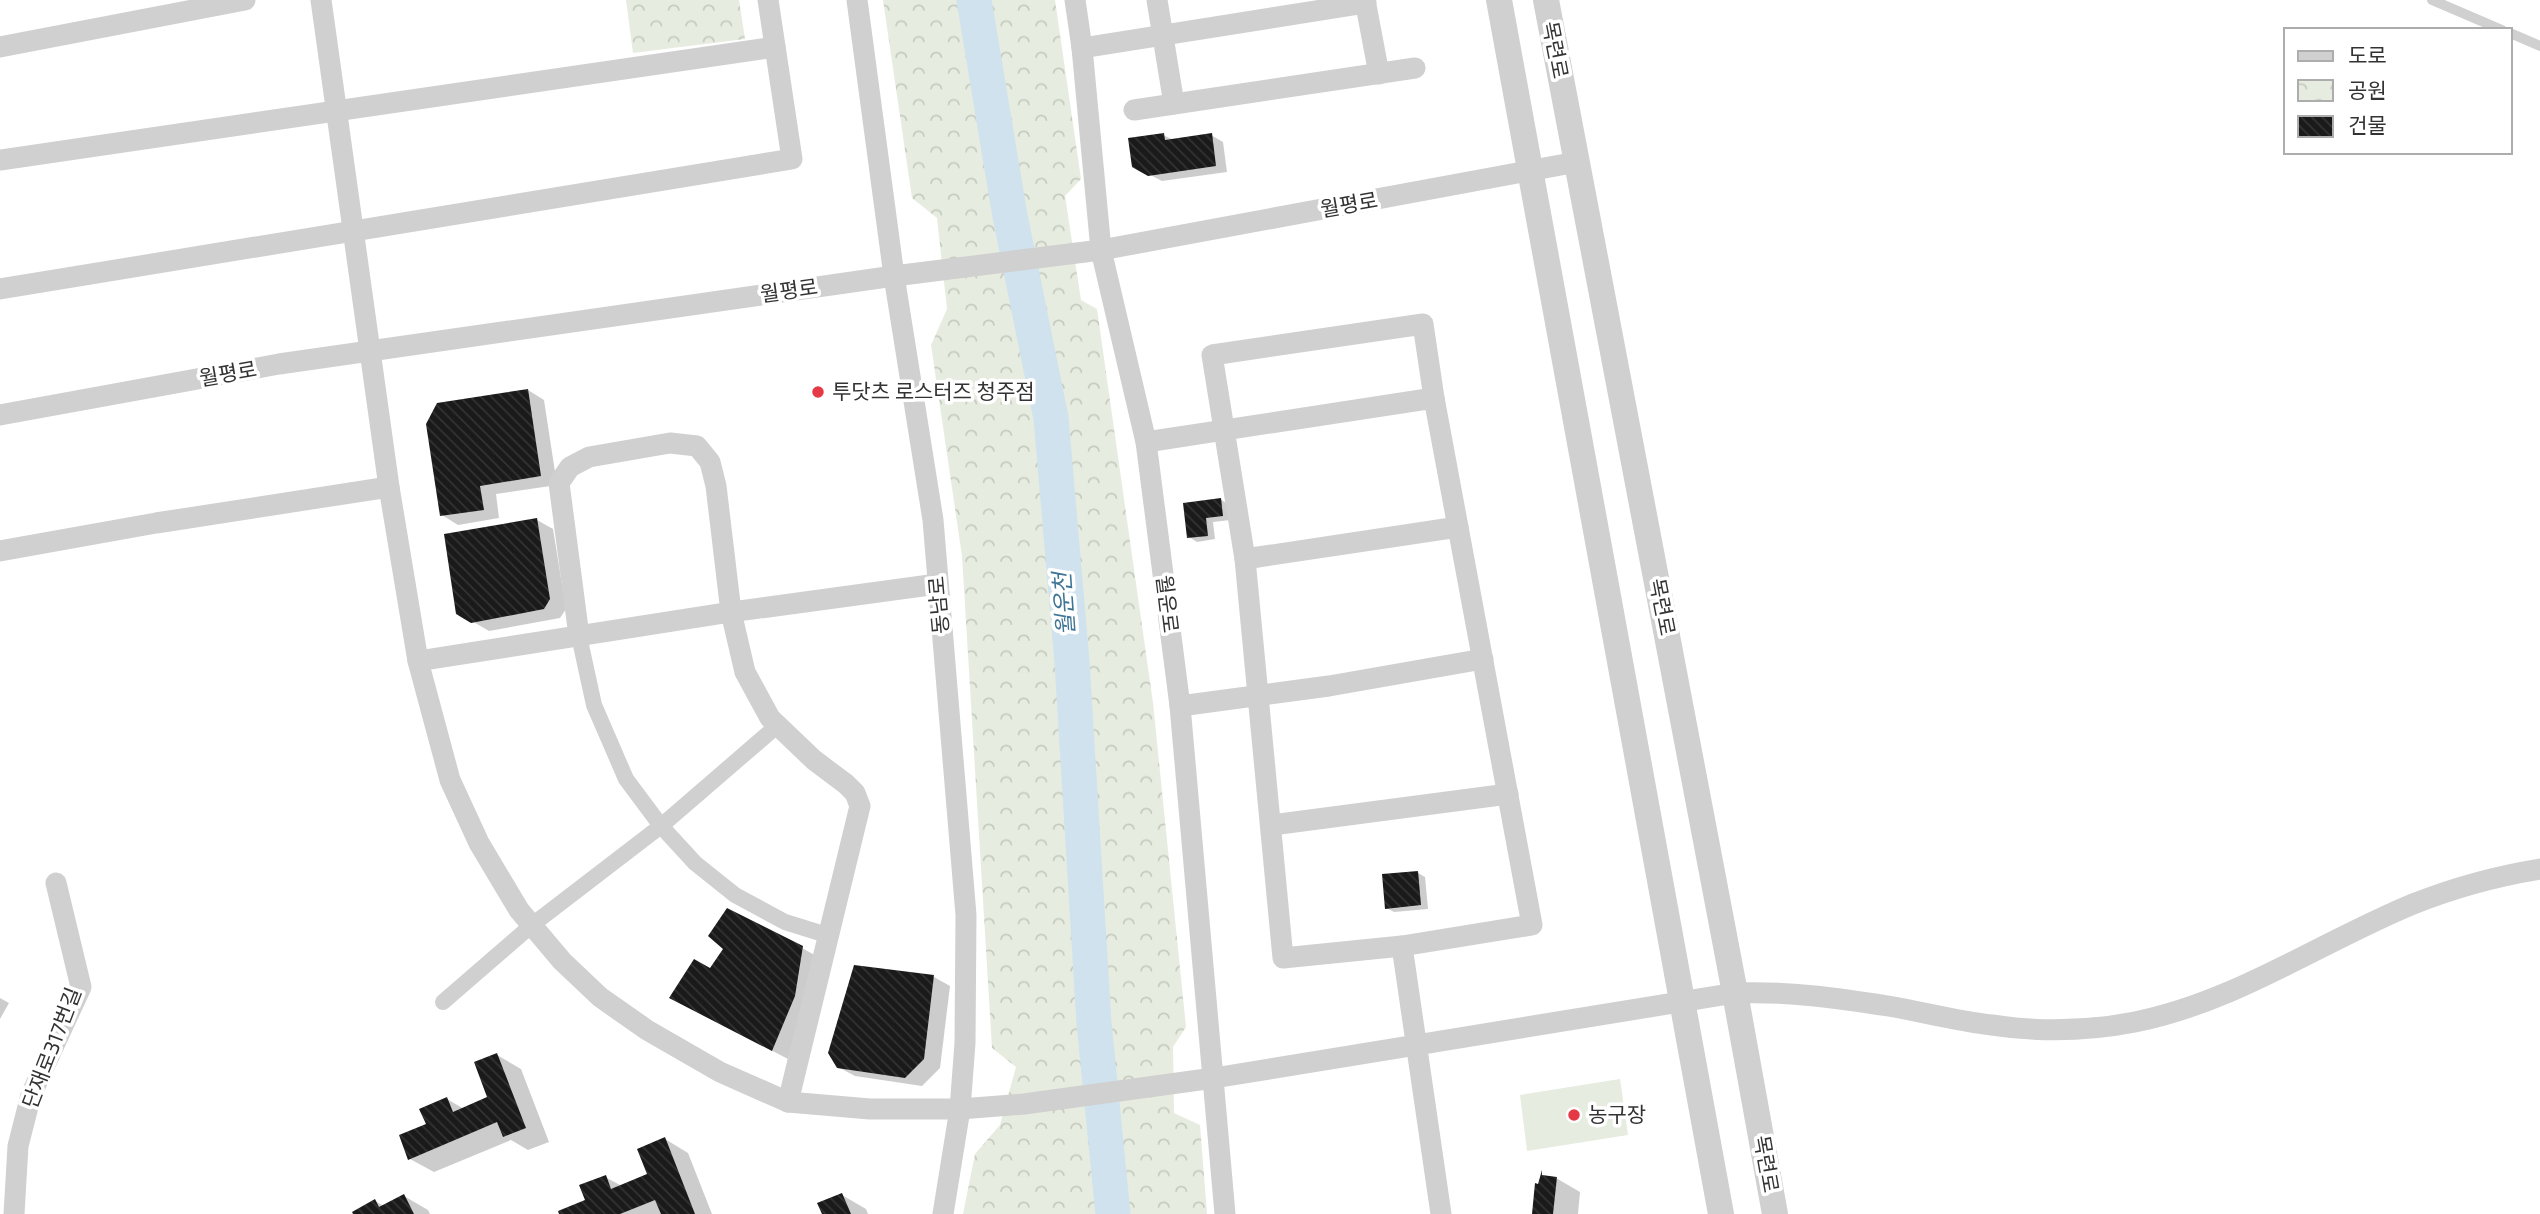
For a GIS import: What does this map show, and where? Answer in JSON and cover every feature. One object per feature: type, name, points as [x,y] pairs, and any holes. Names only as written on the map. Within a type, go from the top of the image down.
[{"type":"street","points":[[0,47],[245,0]]},
{"type":"street","points":[[321,0],[389,487],[418,661],[450,780],[478,843],[519,910],[562,961],[600,997],[647,1030],[720,1072],[788,1102],[870,1109],[960,1109],[1024,1104],[1214,1078],[1735,993],[1785,992],[1888,1006],[1992,1026],[2074,1028],[2132,1023],[2167,1015],[2240,988],[2413,904],[2510,873],[2540,869]]},
{"type":"street","points":[[0,289],[792,159],[768,0]]},
{"type":"street","name":"동남로","points":[[857,0],[894,276],[933,520],[966,915],[965,1043],[960,1109],[943,1214]]},
{"type":"street","name":"월운로","points":[[1075,0],[1101,250],[1146,442],[1180,706],[1225,1214]]},
{"type":"street","points":[[1157,0],[1174,104]]},
{"type":"street","points":[[1499,0],[1721,1214]]},
{"type":"street","name":"목련로","points":[[1546,0],[1775,1214]]},
{"type":"street","points":[[1082,48],[1365,2],[1379,74]]},
{"type":"street","points":[[0,160],[775,47]]},
{"type":"street","points":[[1134,110],[1415,68]]},
{"type":"street","name":"월평로","points":[[0,415],[279,364],[894,276],[1101,250],[1577,162]]},
{"type":"street","points":[[1423,324],[1434,398],[1532,925],[1402,946],[1283,958],[1260,695],[1245,559],[1226,430],[1212,355],[1423,324]]},
{"type":"street","points":[[1146,442],[1434,398]]},
{"type":"street","points":[[788,1102],[830,936],[860,806],[855,793],[846,784],[814,760],[770,718],[745,672],[731,612],[718,499],[710,462],[697,446],[670,443],[589,457],[570,467],[559,483],[579,636],[594,705],[626,779],[661,826],[695,863],[735,895],[785,922],[830,936]]},
{"type":"street","points":[[0,551],[156,523],[389,487]]},
{"type":"street","points":[[1245,559],[1458,527]]},
{"type":"street","points":[[418,661],[731,612],[937,584]]},
{"type":"street","points":[[1180,706],[1483,659]]},
{"type":"street","points":[[443,1002],[532,925],[661,826],[778,725]]},
{"type":"street","points":[[1272,825],[1508,794]]},
{"type":"street","name":"단재로317번길","points":[[14,1214],[18,1146],[31,1095],[81,987],[56,883]]},
{"type":"street","points":[[1402,946],[1441,1214]]},
{"type":"lane","points":[[2432,0],[2497,28]]},
{"type":"lane","points":[[2512,34],[2540,46]]},
{"type":"green space","points":[[626,0],[739,0],[745,39],[633,53]]},
{"type":"green space","points":[[883,0],[1055,0],[1081,179],[1065,196],[1081,300],[1097,309],[1153,703],[1186,1027],[1173,1047],[1174,1113],[1200,1125],[1207,1214],[963,1214],[975,1154],[1000,1125],[1016,1067],[992,1048],[962,556],[931,345],[947,309],[937,218],[912,198]]},
{"type":"green space","name":"농구장","points":[[1620,1079],[1628,1135],[1527,1151],[1520,1095]]},
{"type":"building","points":[[1164,133],[1165,140],[1212,133],[1216,166],[1148,176],[1132,167],[1128,138]]},
{"type":"building","points":[[528,389],[541,476],[480,486],[484,510],[440,516],[426,424],[437,403]]},
{"type":"building","points":[[1221,498],[1223,516],[1206,518],[1208,536],[1187,538],[1183,503]]},
{"type":"building","points":[[537,518],[550,599],[544,609],[471,623],[456,614],[444,534]]},
{"type":"building","points":[[1418,871],[1421,905],[1385,909],[1382,874]]},
{"type":"building","points":[[727,908],[803,946],[795,996],[772,1051],[669,998],[694,959],[710,968],[723,949],[708,936]]},
{"type":"building","points":[[854,965],[934,975],[924,1059],[905,1078],[837,1068],[828,1053]]},
{"type":"building","points":[[497,1053],[526,1128],[503,1137],[497,1122],[408,1160],[399,1135],[426,1124],[419,1109],[447,1097],[453,1112],[487,1097],[474,1062]]},
{"type":"building","points":[[665,1137],[695,1214],[661,1214],[655,1200],[620,1214],[559,1214],[558,1211],[585,1200],[579,1185],[606,1175],[611,1189],[647,1174],[637,1149]]},
{"type":"building","points":[[1542,1170],[1542,1175],[1557,1177],[1553,1214],[1532,1214],[1535,1183],[1538,1184]]},
{"type":"building","points":[[842,1193],[851,1214],[822,1214],[817,1203]]},
{"type":"building","points":[[404,1194],[414,1214],[352,1212],[375,1199],[379,1207]]},
{"type":"waterway","name":"월운천","points":[[974,0],[1010,216],[1051,418],[1072,662],[1094,1023],[1113,1214]]},
{"type":"place","name":"투닷츠 로스터즈 청주점","points":[[818,392]]},
{"type":"place","name":"농구장","points":[[1574,1115]]}]
